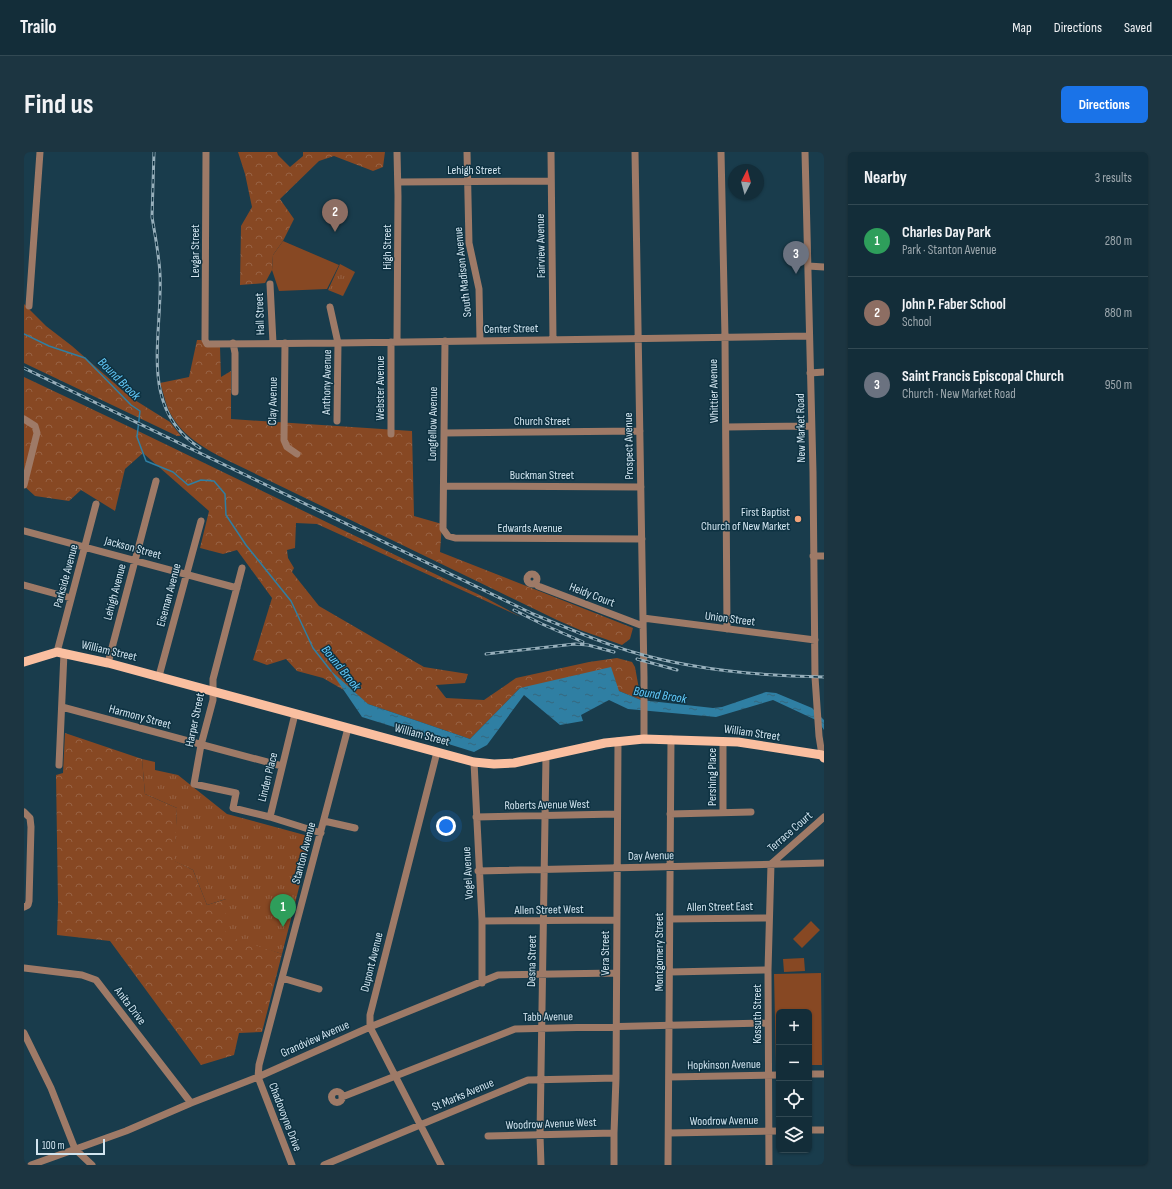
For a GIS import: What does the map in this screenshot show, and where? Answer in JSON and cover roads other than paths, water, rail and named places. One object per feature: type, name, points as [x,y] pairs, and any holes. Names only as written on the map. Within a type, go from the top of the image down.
[{"type":"main road","name":"William Street","points":[[24,662],[61,653],[108,663],[474,762],[494,764],[514,763],[618,740],[644,739],[723,741],[823,757]]},
{"type":"street","points":[[29,306],[40,152]]},
{"type":"street","name":"Levgar Street","points":[[206,152],[205,340],[207,344],[213,344]]},
{"type":"street","name":"High Street","points":[[394,342],[398,182],[397,152]]},
{"type":"street","name":"South Madison Avenue","points":[[467,152],[469,243],[479,289],[480,341]]},
{"type":"street","name":"Fairview Avenue","points":[[551,152],[553,340]]},
{"type":"street","name":"Prospect Avenue","points":[[635,152],[644,739]]},
{"type":"street","name":"Whittier Avenue","points":[[721,152],[725,337],[727,629]]},
{"type":"street","name":"New Market Road","points":[[805,152],[815,640],[818,723],[823,757]]},
{"type":"street","name":"Lehigh Street","points":[[398,182],[551,181]]},
{"type":"street","points":[[808,266],[824,267]]},
{"type":"street","name":"Hall Street","points":[[270,284],[272,343]]},
{"type":"street","name":"Anthony Avenue","points":[[330,307],[338,343],[337,421]]},
{"type":"street","name":"Center Street","points":[[213,344],[809,336]]},
{"type":"street","name":"Longfellow Avenue","points":[[444,508],[445,341]]},
{"type":"street","name":"Webster Avenue","points":[[391,434],[394,342]]},
{"type":"street","points":[[233,343],[235,353],[235,392]]},
{"type":"street","name":"Clay Avenue","points":[[285,343],[284,440],[287,447],[297,454]]},
{"type":"street","points":[[810,372],[824,372]]},
{"type":"street","points":[[24,419],[35,426],[37,433],[24,486]]},
{"type":"street","points":[[726,427],[811,426]]},
{"type":"street","name":"Church Street","points":[[444,433],[640,431]]},
{"type":"street","name":"Lehigh Avenue","points":[[108,663],[156,481]]},
{"type":"street","name":"Buckman Street","points":[[444,486],[641,486]]},
{"type":"street","name":"Parkside Avenue","points":[[59,765],[62,707],[61,653],[71,598],[96,504]]},
{"type":"street","name":"Edwards Avenue","points":[[444,508],[443,529],[448,536],[455,538],[642,539]]},
{"type":"street","name":"Eiseman Avenue","points":[[159,676],[201,520]]},
{"type":"street","name":"Jackson Street","points":[[24,531],[85,546],[237,588]]},
{"type":"street","points":[[813,556],[824,556]]},
{"type":"street","name":"Harper Street","points":[[242,568],[213,679],[213,700],[201,745],[194,784],[236,793],[233,808],[270,817]]},
{"type":"street","name":"Heidy Court","points":[[535,583],[538,586],[643,626]]},
{"type":"street","points":[[24,585],[71,598]]},
{"type":"street","name":"Union Street","points":[[643,618],[815,640]]},
{"type":"street","points":[[816,662],[824,662]]},
{"type":"street","name":"Harmony Street","points":[[62,707],[282,766]]},
{"type":"street","name":"Linden Place","points":[[295,714],[270,817],[321,833]]},
{"type":"street","name":"Stanton Avenue","points":[[258,1077],[259,1065],[348,728]]},
{"type":"street","name":"Montgomery Street","points":[[668,1165],[671,739]]},
{"type":"street","name":"Vera Street","points":[[614,1165],[618,740]]},
{"type":"street","name":"Pershing Place","points":[[723,741],[723,812]]},
{"type":"street","name":"Dupont Avenue","points":[[370,1027],[370,1015],[437,752]]},
{"type":"street","name":"Desna Street","points":[[541,1165],[540,1135],[546,756]]},
{"type":"street","name":"Vogel Avenue","points":[[474,762],[478,870],[482,921],[482,983]]},
{"type":"street","points":[[24,812],[30,818],[31,827],[29,901],[28,905],[24,907]]},
{"type":"street","points":[[670,814],[751,812]]},
{"type":"street","name":"Roberts Avenue West","points":[[476,817],[617,814]]},
{"type":"street","name":"Terrace Court","points":[[771,864],[824,817]]},
{"type":"street","points":[[324,821],[355,828]]},
{"type":"street","name":"Day Avenue","points":[[478,870],[824,863]]},
{"type":"street","name":"Kossuth Street","points":[[769,1165],[768,970],[771,864]]},
{"type":"street","name":"Allen Street East","points":[[670,919],[769,918]]},
{"type":"street","name":"Allen Street West","points":[[482,921],[616,920]]},
{"type":"street","name":"Anita Drive","points":[[24,968],[82,975],[96,980],[191,1103]]},
{"type":"street","points":[[670,972],[768,970]]},
{"type":"street","name":"Grandview Avenue","points":[[31,1165],[126,1131],[191,1103],[258,1077],[370,1027],[482,983],[498,975],[616,973]]},
{"type":"street","points":[[282,978],[319,988]]},
{"type":"street","name":"Tabb Avenue","points":[[342,1097],[515,1029],[768,1023]]},
{"type":"street","points":[[370,1027],[441,1165]]},
{"type":"street","points":[[25,1036],[51,1088],[75,1150],[92,1165]]},
{"type":"street","points":[[812,1074],[824,1074]]},
{"type":"street","name":"Hopkinson Avenue","points":[[669,1077],[776,1075]]},
{"type":"street","name":"Chadovoyne Drive","points":[[258,1077],[292,1165]]},
{"type":"street","name":"St Marks Avenue","points":[[324,1165],[528,1080],[616,1078]]},
{"type":"street","points":[[812,1130],[824,1130]]},
{"type":"street","name":"Woodrow Avenue","points":[[669,1133],[776,1131]]},
{"type":"street","name":"Woodrow Avenue West","points":[[488,1136],[614,1133]]},
{"type":"water","points":[[611,667],[619,691],[641,700],[713,708],[722,707],[766,692],[776,693],[812,708],[824,720],[824,730],[818,721],[773,700],[716,717],[628,709],[609,700],[581,715],[583,721],[560,725],[524,695],[487,745],[474,752],[362,717],[330,670],[368,704],[470,739],[520,688]]},
{"type":"waterway","name":"Bound Brook","points":[[24,334],[49,346],[85,358],[131,405],[140,411],[137,437],[146,461],[173,472],[188,485],[201,480],[214,481],[225,494],[226,515],[246,545],[291,601],[313,648],[331,671]]},
{"type":"railway","points":[[154,152],[152,217],[160,274],[157,345],[160,391],[168,413],[180,432],[200,448]]},
{"type":"railway","points":[[24,368],[533,614],[593,638],[629,651],[677,663],[726,671],[824,677]]},
{"type":"railway","points":[[514,610],[583,642]]},
{"type":"railway","points":[[486,654],[575,644],[588,645],[614,652]]},
{"type":"railway","points":[[637,659],[677,670]]},
{"type":"place","name":"John P. Faber School","points":[[335,232]]},
{"type":"place","name":"Saint Francis Episcopal Church","points":[[796,274]]},
{"type":"place","name":"First Baptist Church of New Market","points":[[798,519]]},
{"type":"place","name":"Charles Day Park","points":[[283,927]]}]
